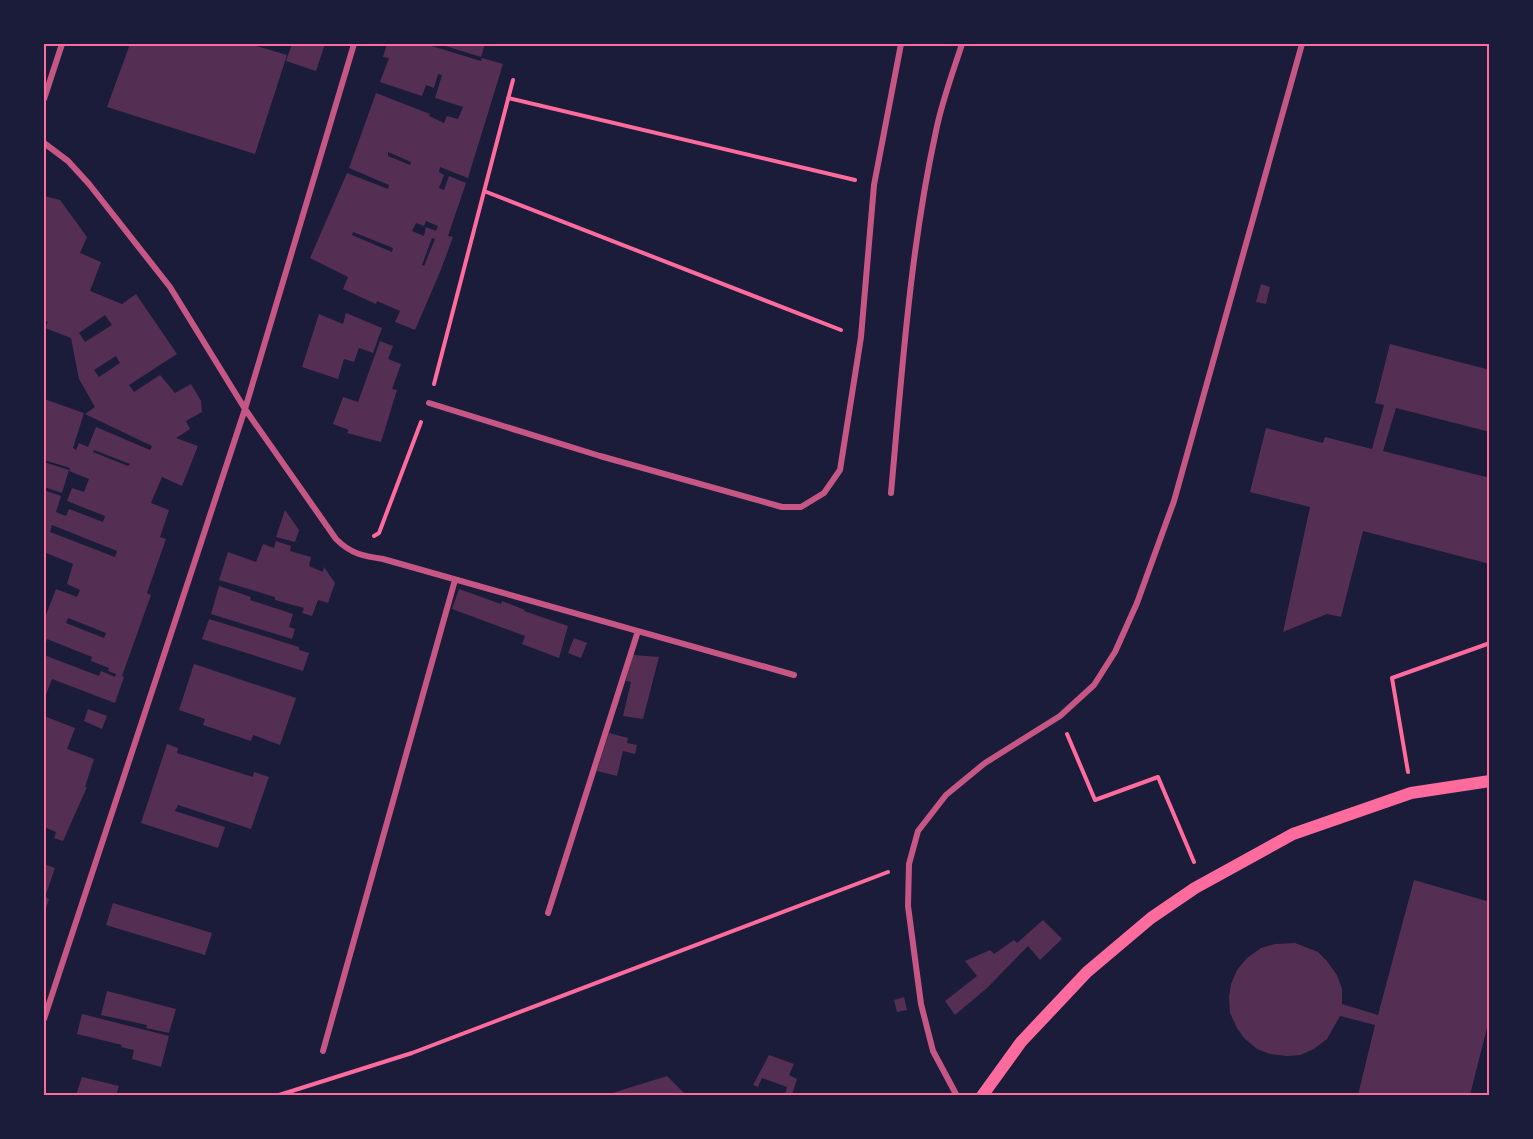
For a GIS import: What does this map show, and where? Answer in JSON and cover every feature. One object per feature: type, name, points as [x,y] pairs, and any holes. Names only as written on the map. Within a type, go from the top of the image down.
[{"type":"main road","points":[[982,1095],[1021,1042],[1087,972],[1151,918],[1203,883],[1293,834],[1412,793],[1490,781]]},
{"type":"street","points":[[44,99],[62,44]]},
{"type":"street","points":[[44,1019],[245,408],[354,44]]},
{"type":"street","points":[[429,403],[600,456],[782,507],[801,507],[824,494],[840,470],[861,338],[874,185],[901,44]]},
{"type":"street","points":[[891,493],[907,317],[920,224],[936,130],[962,44]]},
{"type":"street","points":[[957,1095],[933,1051],[921,1004],[908,906],[909,864],[918,831],[946,795],[977,769],[1060,716],[1094,685],[1115,652],[1137,603],[1174,501],[1302,44]]},
{"type":"street","points":[[44,143],[68,161],[89,184],[170,287],[245,408],[336,539],[346,549],[363,556],[794,675]]},
{"type":"street","points":[[323,1051],[455,580]]},
{"type":"street","points":[[548,913],[638,631]]},
{"type":"path","points":[[346,549],[379,533],[429,403],[513,80]]},
{"type":"path","points":[[508,98],[874,185]]},
{"type":"path","points":[[484,190],[861,338]]},
{"type":"path","points":[[1412,793],[1392,678],[1490,643]]},
{"type":"path","points":[[1060,716],[1095,800],[1158,777],[1203,883]]},
{"type":"path","points":[[276,1095],[412,1053],[909,864]]},
{"type":"building","points":[[130,44],[250,44],[287,55],[255,154],[107,107]]},
{"type":"building","points":[[292,44],[325,44],[316,71],[286,61]]},
{"type":"building","points":[[387,44],[425,44],[481,61],[482,58],[503,64],[468,178],[440,167],[439,172],[444,175],[439,188],[444,190],[449,176],[466,183],[448,236],[453,237],[415,330],[395,322],[400,311],[377,301],[376,304],[343,289],[348,277],[310,258],[347,173],[388,189],[389,185],[349,168],[376,93],[430,114],[429,116],[444,123],[447,116],[458,119],[463,107],[435,98],[442,75],[438,74],[434,88],[426,85],[422,96],[380,82],[389,58],[383,57]],"holes":[[[388,152],[411,162],[410,165],[388,156]],[[426,221],[438,226],[436,231],[426,227],[424,236],[412,231],[416,223],[424,226]],[[353,232],[393,248],[392,252],[352,235]],[[432,238],[435,239],[424,266],[422,265]]]},
{"type":"building","points":[[439,44],[485,44],[481,57]]},
{"type":"building","points":[[44,196],[60,200],[87,237],[80,253],[101,262],[90,291],[122,304],[136,294],[177,354],[129,385],[134,392],[160,375],[175,393],[191,384],[201,401],[202,412],[186,421],[190,429],[176,438],[198,446],[182,486],[162,477],[151,503],[169,510],[160,537],[166,539],[147,593],[151,595],[122,676],[124,677],[115,703],[52,679],[44,700],[44,655],[99,676],[101,671],[115,677],[116,674],[108,671],[109,668],[91,661],[92,657],[47,639],[44,648],[44,614],[46,615],[56,589],[77,597],[80,590],[67,584],[73,564],[44,552],[44,490],[61,496],[56,512],[66,516],[69,509],[103,522],[105,516],[67,501],[72,488],[84,492],[89,479],[69,471],[70,468],[44,460],[44,399],[84,413],[73,448],[76,450],[79,443],[88,447],[96,427],[150,450],[152,446],[85,414],[95,407],[79,379],[71,338],[45,328],[48,322],[44,320]],"holes":[[[105,315],[112,325],[85,342],[79,333]],[[116,356],[120,363],[99,377],[94,370]],[[94,450],[130,464],[128,466],[93,452]],[[52,525],[117,551],[115,557],[50,532]],[[68,618],[106,633],[104,638],[66,623]]]},
{"type":"building","points":[[1261,284],[1270,287],[1266,304],[1256,302]]},
{"type":"building","points":[[346,313],[382,328],[373,353],[359,348],[354,362],[344,359],[338,379],[302,367],[319,314],[343,324]]},
{"type":"building","points":[[380,341],[393,346],[388,359],[401,364],[392,389],[397,390],[381,442],[347,433],[349,430],[333,424],[343,397],[358,402]]},
{"type":"building","points":[[1390,344],[1490,370],[1490,432],[1396,408],[1383,451],[1490,478],[1490,564],[1363,531],[1341,617],[1327,614],[1283,632],[1310,507],[1250,492],[1266,428],[1323,443],[1325,437],[1372,449],[1384,405],[1375,403]]},
{"type":"building","points":[[44,462],[69,470],[62,493],[44,487]]},
{"type":"building","points":[[285,510],[299,530],[295,542],[276,537]]},
{"type":"building","points":[[276,541],[291,546],[290,551],[311,557],[309,566],[323,572],[324,567],[335,583],[328,603],[318,600],[312,616],[302,613],[304,608],[219,580],[228,552],[256,562],[263,544],[274,548]]},
{"type":"building","points":[[219,586],[251,597],[250,600],[293,614],[289,627],[295,629],[292,639],[211,614]]},
{"type":"building","points":[[459,589],[501,604],[502,601],[568,626],[559,658],[522,644],[525,636],[452,609]]},
{"type":"building","points":[[209,619],[299,647],[299,650],[309,653],[303,671],[202,639]]},
{"type":"building","points":[[574,638],[587,643],[581,658],[568,653]]},
{"type":"building","points":[[633,655],[659,657],[643,719],[623,716],[631,682],[626,681]]},
{"type":"building","points":[[194,664],[296,698],[280,745],[253,735],[251,741],[203,725],[205,719],[179,710]]},
{"type":"building","points":[[88,709],[107,716],[102,729],[84,721]]},
{"type":"building","points":[[44,716],[75,728],[67,749],[94,759],[85,787],[87,787],[63,841],[54,838],[56,832],[44,827]]},
{"type":"building","points":[[609,733],[628,738],[627,743],[637,745],[635,754],[623,751],[617,776],[597,771]]},
{"type":"building","points":[[167,744],[178,748],[177,753],[253,777],[254,772],[269,777],[251,829],[178,805],[175,811],[225,827],[218,848],[141,823]]},
{"type":"building","points":[[44,864],[55,868],[45,897],[49,899],[44,913]]},
{"type":"building","points":[[1414,880],[1490,902],[1490,1016],[1470,1095],[1358,1095],[1375,1025],[1340,1016],[1327,1039],[1314,1049],[1300,1055],[1270,1054],[1257,1049],[1244,1038],[1230,1013],[1231,984],[1237,970],[1247,958],[1261,948],[1275,944],[1295,943],[1318,952],[1337,975],[1342,989],[1342,1004],[1378,1015]]},
{"type":"building","points":[[113,903],[212,933],[205,955],[106,925]]},
{"type":"building","points":[[1043,920],[1062,939],[1040,960],[1028,946],[987,988],[955,1015],[945,1001],[977,976],[965,961],[990,950],[994,954],[1014,940],[1017,943]]},
{"type":"building","points":[[107,991],[176,1009],[169,1033],[146,1028],[147,1025],[101,1015]]},
{"type":"building","points":[[904,997],[907,1010],[897,1012],[894,1000]]},
{"type":"building","points":[[82,1014],[169,1036],[161,1067],[132,1059],[134,1050],[121,1047],[122,1045],[77,1034]]},
{"type":"building","points":[[769,1055],[794,1064],[789,1075],[797,1079],[792,1095],[785,1095],[787,1087],[762,1078],[758,1087],[753,1085]]},
{"type":"building","points":[[667,1076],[686,1095],[606,1095]]},
{"type":"building","points":[[82,1077],[119,1086],[116,1095],[76,1095]]}]
